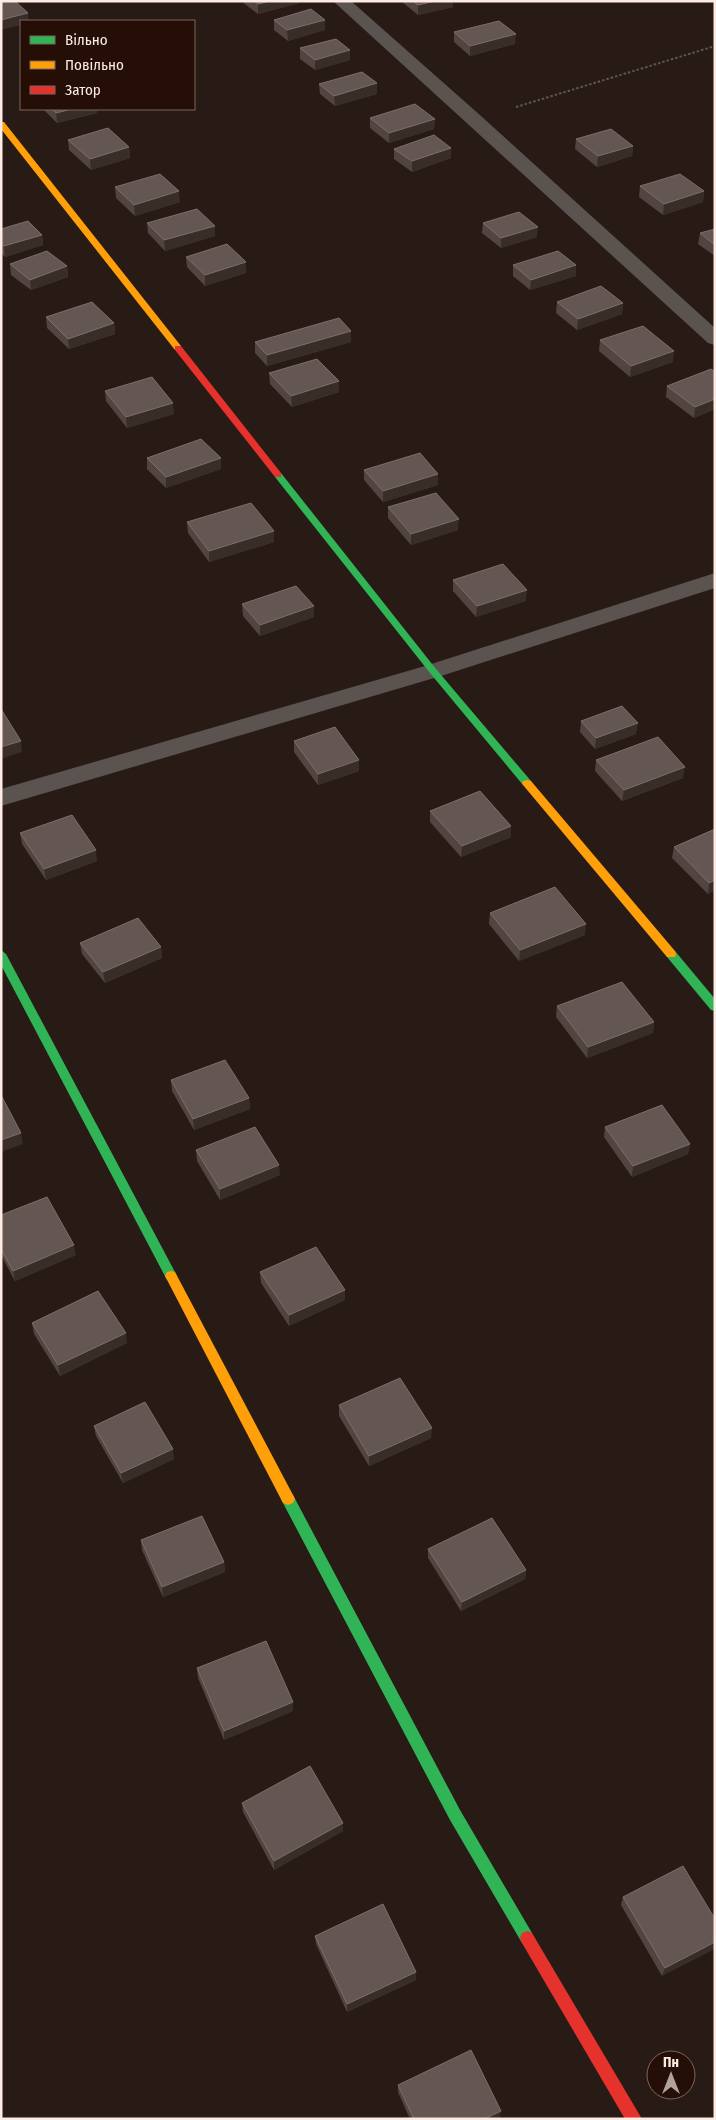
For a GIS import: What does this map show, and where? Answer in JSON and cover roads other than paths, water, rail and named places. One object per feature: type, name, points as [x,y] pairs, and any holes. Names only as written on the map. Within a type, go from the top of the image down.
[{"type":"street","points":[[341,1],[475,120],[715,339]]},
{"type":"street","points":[[1,124],[432,671],[715,1007]]},
{"type":"street","points":[[1,798],[432,671],[715,580]]},
{"type":"street","points":[[1,954],[455,1815],[634,2119]]}]
